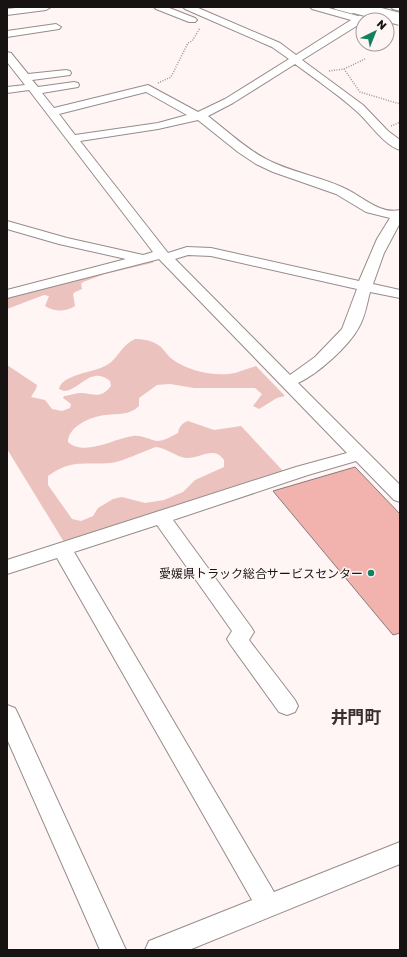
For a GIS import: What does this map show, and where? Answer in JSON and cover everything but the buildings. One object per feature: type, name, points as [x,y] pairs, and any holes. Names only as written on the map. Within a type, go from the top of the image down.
[{"type":"main road","points":[[339,7],[398,19]]},
{"type":"main road","points":[[354,7],[398,19]]},
{"type":"main road","points":[[376,7],[398,19]]},
{"type":"street","points":[[7,12],[46,7]]},
{"type":"street","points":[[159,7],[192,20]]},
{"type":"street","points":[[188,7],[269,41],[305,53]]},
{"type":"street","points":[[72,139],[158,126],[199,116],[229,101],[292,57],[305,53],[361,19],[314,7]]},
{"type":"street","points":[[206,24],[218,19]]},
{"type":"street","points":[[206,24],[292,57]]},
{"type":"street","points":[[7,34],[56,27]]},
{"type":"street","points":[[269,41],[360,108],[384,133],[400,146]]},
{"type":"street","points":[[8,56],[164,256],[400,496]]},
{"type":"street","points":[[7,90],[30,85],[66,73]]},
{"type":"street","points":[[30,85],[74,85]]},
{"type":"street","points":[[52,112],[148,88],[186,111],[207,120],[242,150],[277,169],[340,191],[371,208],[399,216],[383,242],[365,287],[352,326],[348,332],[312,370],[301,377],[288,382]]},
{"type":"street","points":[[7,225],[64,241],[143,259]]},
{"type":"street","points":[[7,294],[143,259],[187,251],[211,252],[400,294]]},
{"type":"street","points":[[7,567],[302,471],[359,455]]},
{"type":"street","points":[[161,517],[244,632],[237,639],[287,706]]},
{"type":"street","points":[[62,549],[268,905]]},
{"type":"street","points":[[7,714],[114,950]]},
{"type":"street","points":[[158,950],[400,853]]},
{"type":"path","points":[[148,88],[171,77],[188,43],[192,41],[201,27],[206,24]]},
{"type":"path","points":[[313,74],[344,69],[365,59]]},
{"type":"path","points":[[344,69],[351,78],[356,89],[360,92],[400,104]]},
{"type":"shaded area","points":[[153,260],[154,262],[152,263],[105,274],[83,282],[81,284],[82,289],[73,294],[75,306],[68,309],[56,310],[45,306],[49,296],[44,295],[7,309],[7,297]]},
{"type":"shaded area","points":[[135,339],[152,342],[161,347],[178,363],[202,372],[227,374],[256,366],[285,396],[277,398],[259,409],[253,406],[262,394],[255,388],[194,388],[170,384],[157,385],[139,398],[139,406],[135,409],[123,414],[110,414],[94,417],[82,423],[72,431],[68,442],[83,448],[133,436],[140,436],[160,441],[178,433],[181,426],[188,421],[214,430],[241,426],[284,472],[64,542],[7,449],[7,365],[37,385],[31,397],[45,400],[52,409],[62,411],[70,408],[71,404],[63,398],[64,396],[80,393],[97,395],[103,393],[111,386],[110,381],[103,377],[97,376],[91,377],[70,390],[64,391],[59,389],[61,384],[65,380],[79,374],[105,366],[113,360],[130,342]],"holes":[[[156,447],[186,458],[211,453],[216,454],[224,460],[224,467],[195,480],[183,492],[164,500],[145,503],[122,497],[113,499],[98,508],[93,516],[81,521],[72,519],[48,485],[48,476],[64,467],[78,464],[110,463],[127,459]]]},
{"type":"place","name":"愛媛県トラック総合サービスセンター","points":[[371,573]]},
{"type":"district","name":"井門町","points":[[356,716]]}]
